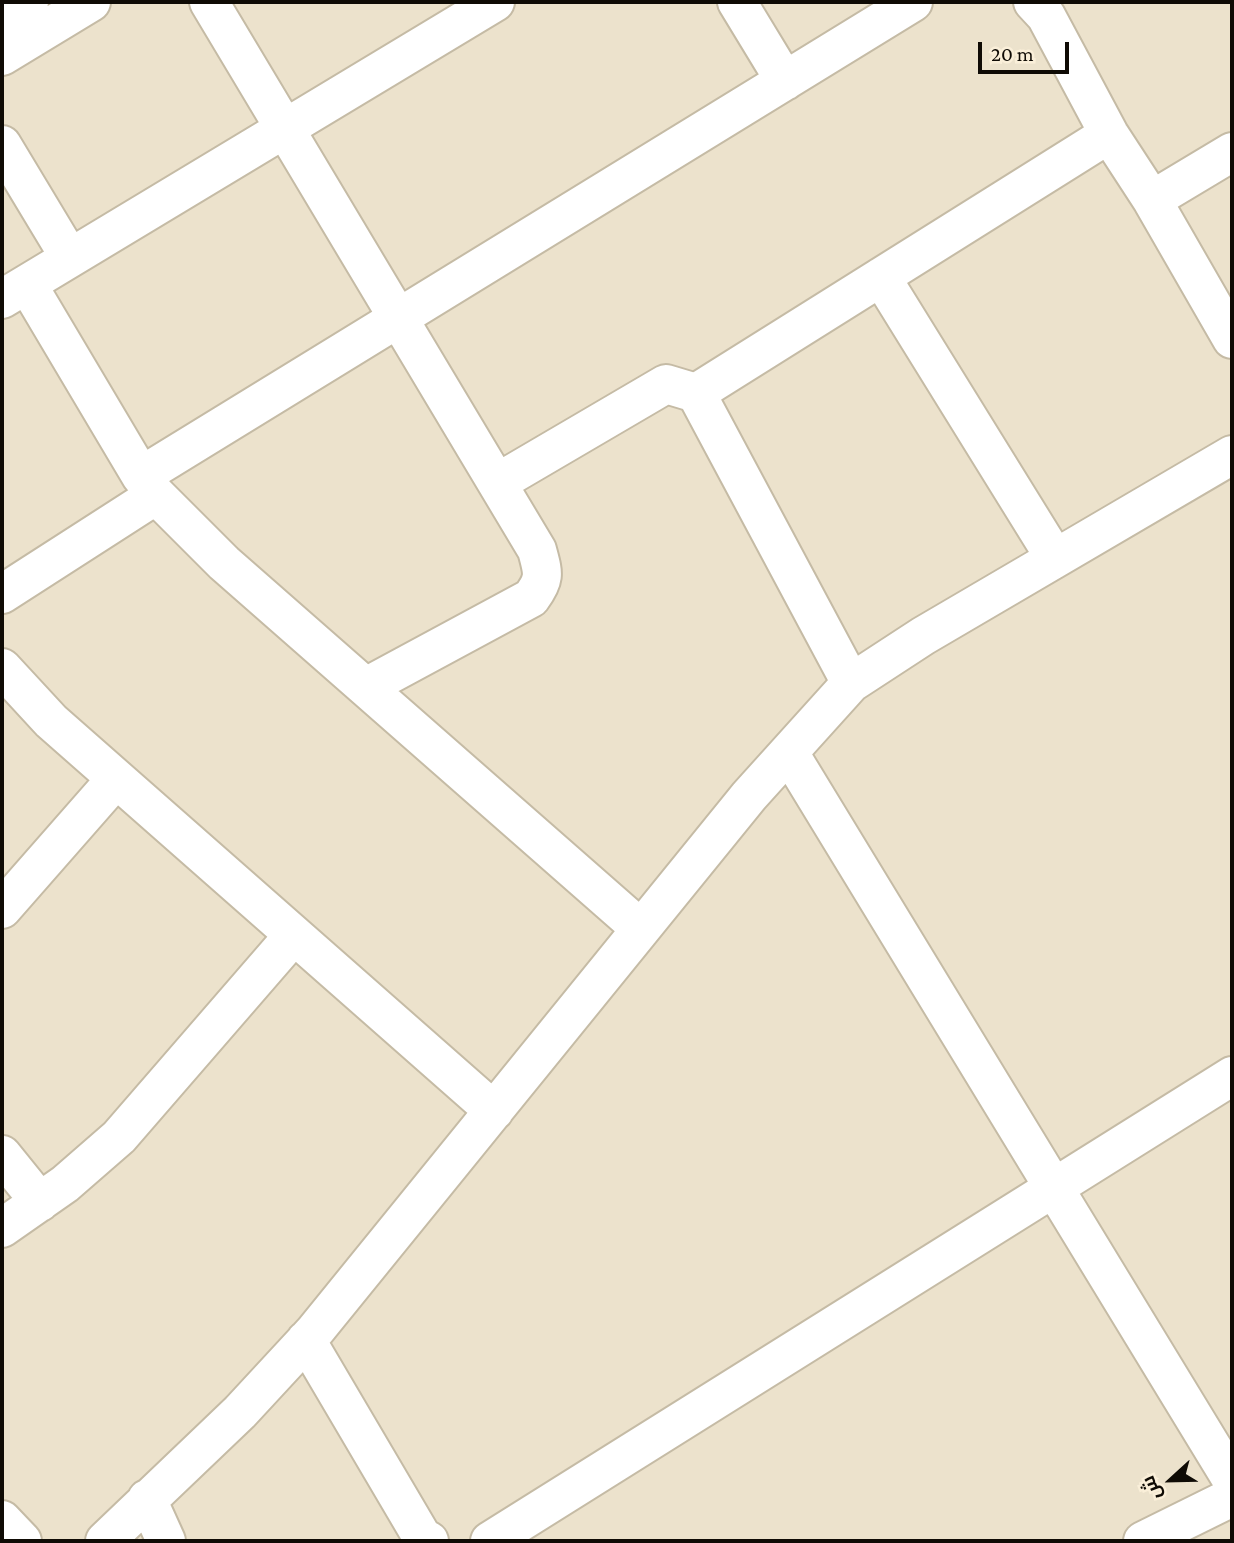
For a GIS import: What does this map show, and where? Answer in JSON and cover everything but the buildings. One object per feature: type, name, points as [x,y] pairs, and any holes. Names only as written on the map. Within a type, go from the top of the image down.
[{"type":"street","points":[[2,18],[29,2]]},
{"type":"street","points":[[2,56],[91,2]]},
{"type":"street","points":[[209,2],[537,550],[543,573],[541,584],[531,598],[366,687]]},
{"type":"street","points":[[495,2],[14,292],[149,485],[225,563],[642,929]]},
{"type":"street","points":[[737,2],[785,80]]},
{"type":"street","points":[[2,594],[149,485],[398,318],[913,2]]},
{"type":"street","points":[[1033,2],[1046,16],[1110,134],[1152,200],[1232,339]]},
{"type":"street","points":[[696,394],[1110,134]]},
{"type":"street","points":[[2,145],[70,258]]},
{"type":"street","points":[[1152,200],[1232,152]]},
{"type":"street","points":[[881,277],[1055,558]]},
{"type":"street","points":[[497,483],[666,384],[696,394],[851,683]]},
{"type":"street","points":[[104,1541],[240,1412],[306,1340],[749,796],[851,683],[923,636],[1055,558],[1229,463]]},
{"type":"street","points":[[2,668],[51,721],[494,1111]]},
{"type":"street","points":[[789,752],[1232,1479]]},
{"type":"street","points":[[2,909],[116,779]]},
{"type":"street","points":[[2,1228],[65,1184],[119,1136],[294,935]]},
{"type":"street","points":[[490,1541],[1232,1076]]},
{"type":"street","points":[[2,1155],[40,1202]]},
{"type":"street","points":[[306,1340],[422,1537],[429,1541]]},
{"type":"street","points":[[1143,1541],[1232,1497]]},
{"type":"street","points":[[147,1499],[166,1541]]},
{"type":"street","points":[[2,1520],[22,1541]]}]
